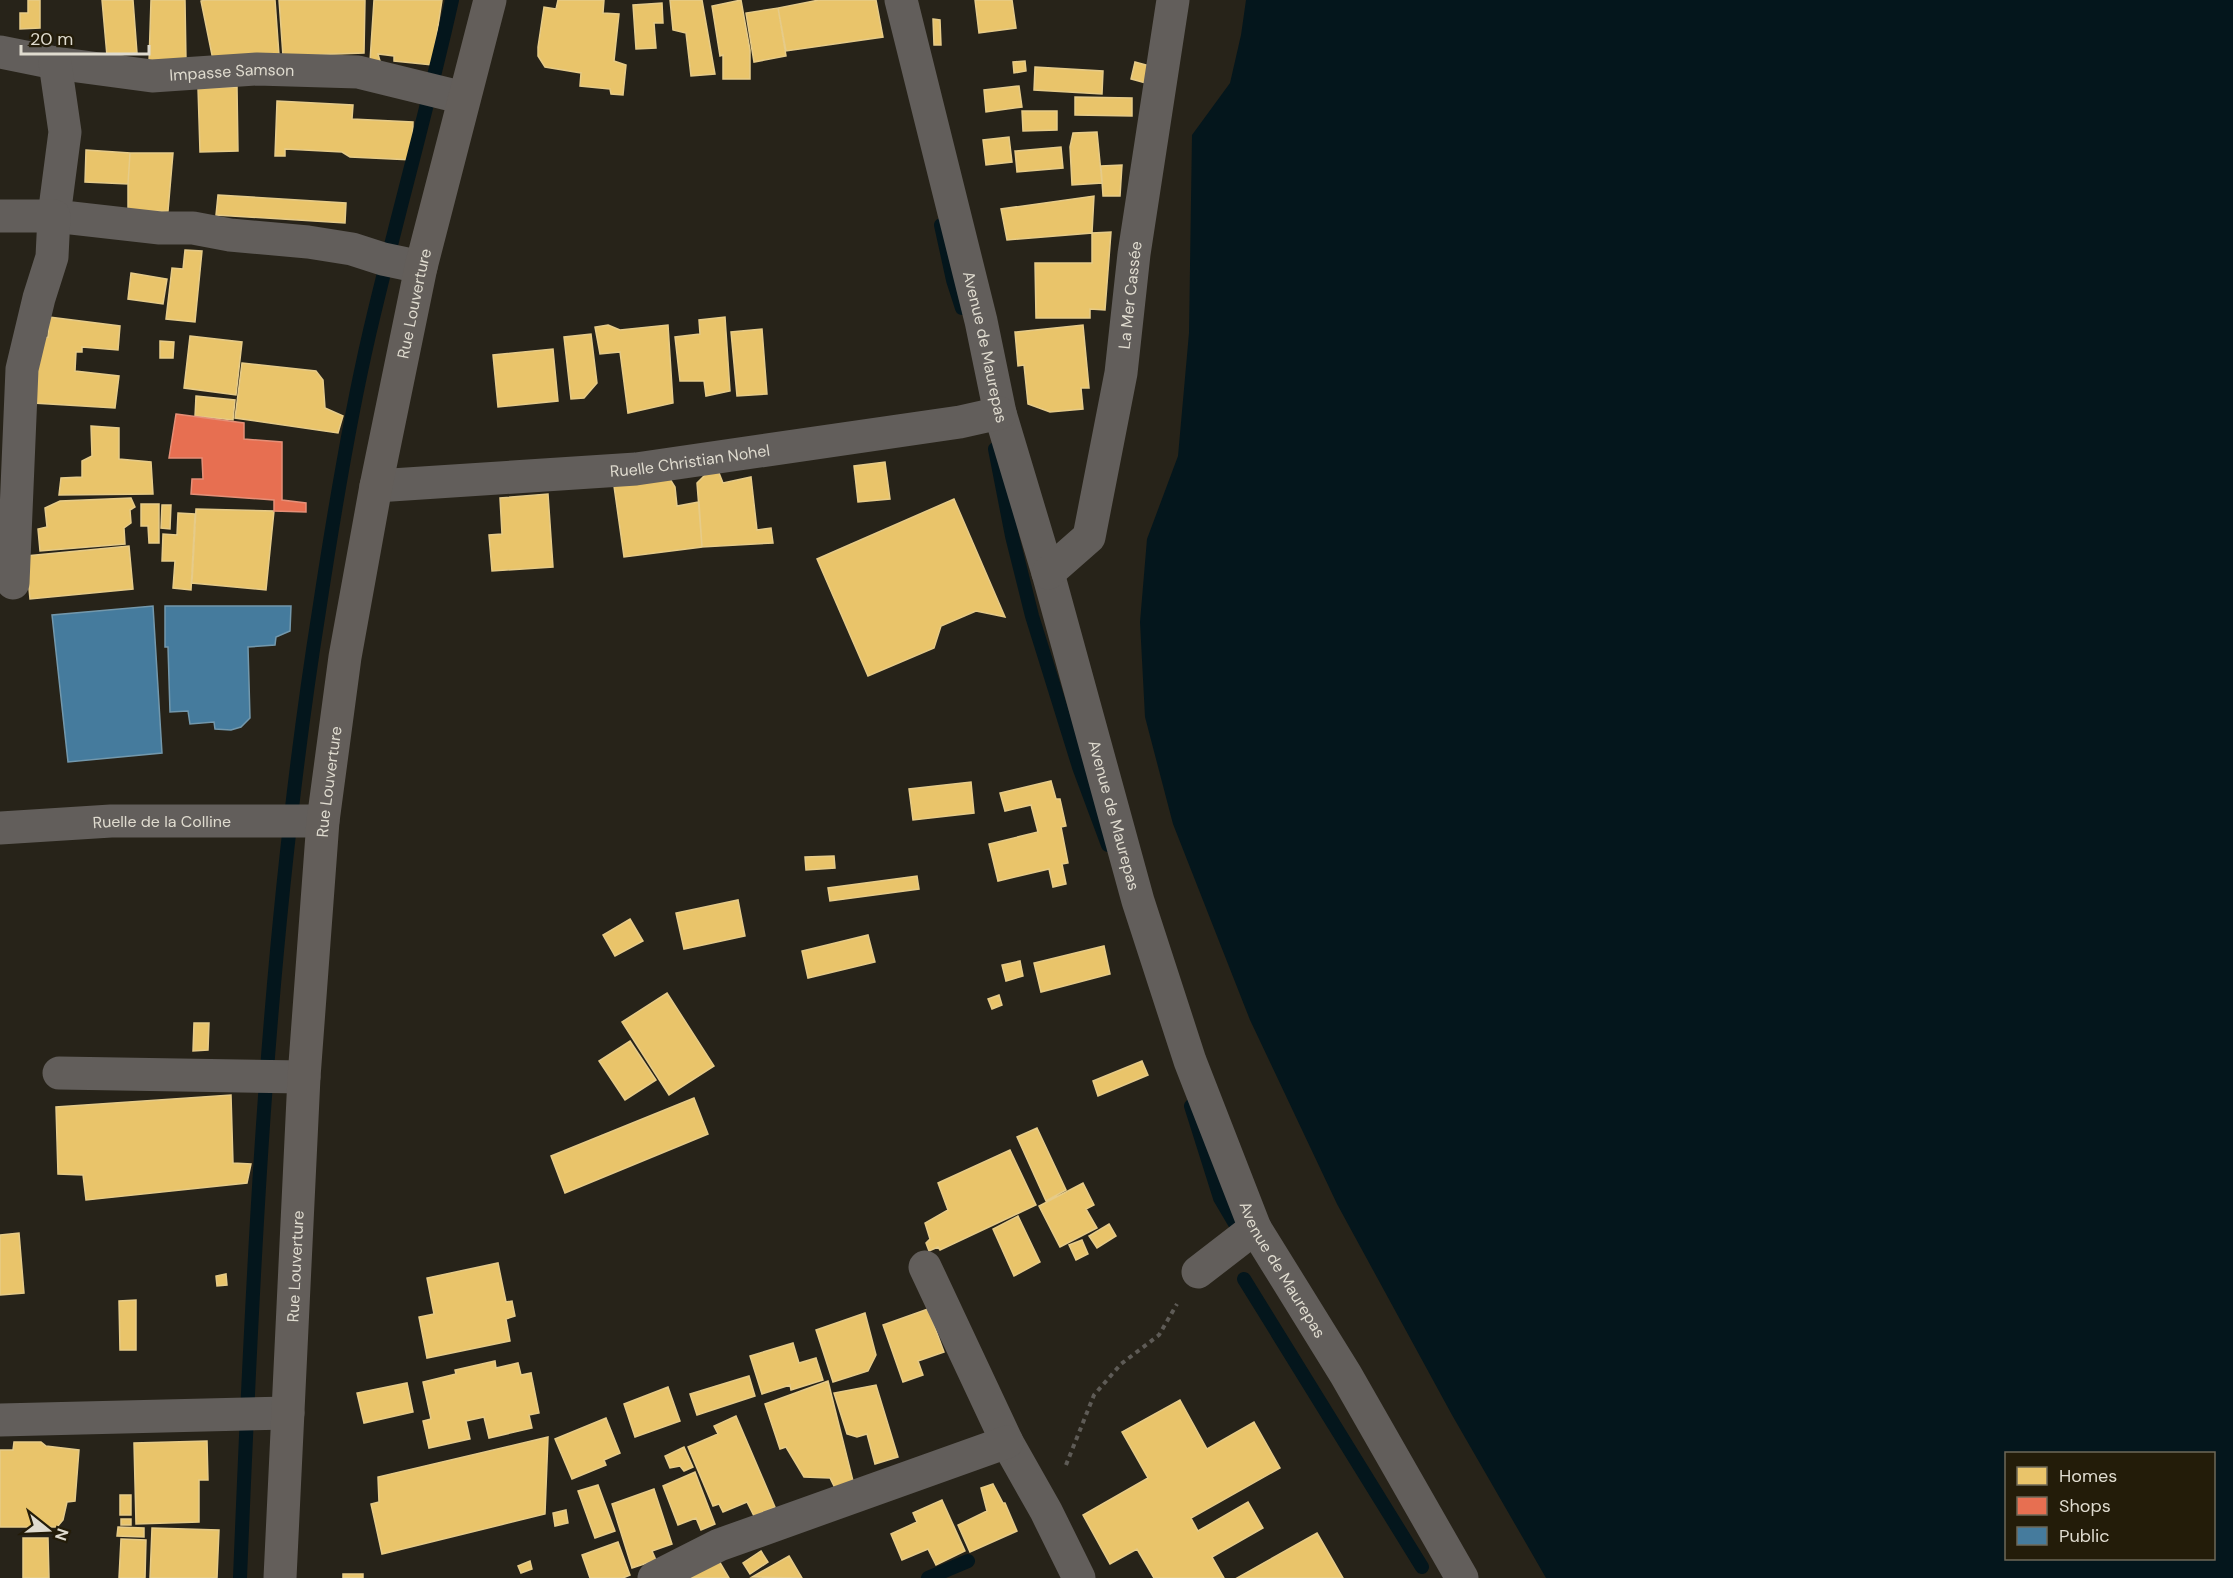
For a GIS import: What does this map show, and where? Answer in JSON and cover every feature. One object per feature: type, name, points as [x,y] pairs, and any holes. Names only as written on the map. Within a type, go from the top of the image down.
[{"type":"main road","name":"Rue Louverture","points":[[280,1578],[260,1414],[304,1077],[300,821],[345,657],[376,486],[400,262],[442,93],[490,0]]},
{"type":"street","name":"Avenue de Maurepas","points":[[901,0],[981,321],[1000,413],[1048,573],[1138,901],[1190,1061],[1255,1228],[1346,1375],[1462,1578]]},
{"type":"street","name":"La Mer Cassée","points":[[1048,573],[1089,537],[1121,373],[1134,254],[1173,0]]},
{"type":"street","name":"Impasse Samson","points":[[0,52],[55,63],[152,76],[256,69],[358,72],[442,93]]},
{"type":"street","points":[[13,583],[22,369],[39,298],[52,257],[54,216],[65,132],[55,63]]},
{"type":"street","points":[[0,216],[54,216],[160,228],[193,228],[230,235],[308,242],[352,249],[400,262]]},
{"type":"street","name":"Ruelle Christian Nohel","points":[[376,486],[636,469],[960,422],[1000,413]]},
{"type":"street","name":"Ruelle de la Colline","points":[[0,828],[111,821],[300,821]]},
{"type":"street","points":[[59,1073],[304,1077]]},
{"type":"street","points":[[1198,1272],[1255,1228]]},
{"type":"street","points":[[925,1267],[1007,1442],[1046,1511],[1079,1578]]},
{"type":"street","points":[[0,1420],[260,1414]]},
{"type":"street","points":[[654,1578],[719,1545],[1007,1442]]},
{"type":"path","points":[[1046,1511],[1060,1496],[1064,1472],[1094,1395],[1121,1364],[1159,1335],[1198,1272]]},
{"type":"shaded area","points":[[1246,0],[2233,0],[2233,1578],[1546,1578],[1452,1415],[1337,1204],[1250,1020],[1173,824],[1145,717],[1140,622],[1147,539],[1178,456],[1189,333],[1192,135],[1230,83]]},
{"type":"building: Homes","points":[[28,0],[40,0],[40,28],[20,29],[20,13],[28,13]]},
{"type":"building: Homes","points":[[102,0],[133,0],[137,53],[107,56]]},
{"type":"building: Homes","points":[[151,0],[185,0],[186,61],[149,62]]},
{"type":"building: Homes","points":[[275,0],[279,55],[213,60],[201,1]]},
{"type":"building: Homes","points":[[279,0],[365,0],[364,53],[283,56]]},
{"type":"building: Homes","points":[[374,0],[442,0],[432,65],[394,61],[394,56],[378,54],[380,61],[370,61]]},
{"type":"building: Homes","points":[[558,0],[604,0],[603,13],[619,14],[614,61],[626,65],[623,95],[611,94],[610,89],[580,86],[581,73],[545,67],[538,56],[544,7],[556,9]]},
{"type":"building: Homes","points":[[670,0],[702,0],[715,74],[691,76],[686,33],[673,30]]},
{"type":"building: Homes","points":[[741,0],[750,50],[750,79],[723,79],[723,55],[720,56],[712,6]]},
{"type":"building: Homes","points":[[819,0],[876,0],[883,37],[786,51],[778,8]]},
{"type":"building: Homes","points":[[975,0],[1012,0],[1016,28],[979,33]]},
{"type":"building: Homes","points":[[662,3],[663,23],[654,23],[656,48],[636,49],[633,5]]},
{"type":"building: Homes","points":[[778,8],[786,56],[754,62],[746,13]]},
{"type":"building: Homes","points":[[933,19],[940,20],[941,45],[934,45]]},
{"type":"building: Homes","points":[[1025,61],[1026,71],[1014,73],[1013,62]]},
{"type":"building: Homes","points":[[1135,62],[1150,66],[1146,83],[1131,79]]},
{"type":"building: Homes","points":[[1035,67],[1103,71],[1102,94],[1034,90]]},
{"type":"building: Homes","points":[[1019,86],[1022,107],[986,112],[984,90]]},
{"type":"building: Homes","points":[[237,87],[238,151],[200,152],[198,88]]},
{"type":"building: Homes","points":[[1075,97],[1132,98],[1132,116],[1075,115]]},
{"type":"building: Homes","points":[[277,101],[353,105],[352,119],[413,122],[412,160],[350,157],[342,152],[285,149],[285,156],[275,156]]},
{"type":"building: Homes","points":[[1022,111],[1057,111],[1057,130],[1023,131]]},
{"type":"building: Homes","points":[[1097,132],[1102,183],[1072,185],[1070,147],[1073,133]]},
{"type":"building: Homes","points":[[1009,137],[1012,162],[986,165],[983,140]]},
{"type":"building: Homes","points":[[1061,147],[1063,168],[1017,172],[1015,151]]},
{"type":"building: Homes","points":[[86,150],[130,153],[128,184],[85,182]]},
{"type":"building: Homes","points":[[130,153],[173,153],[168,211],[128,212]]},
{"type":"building: Homes","points":[[1122,165],[1120,196],[1103,196],[1101,166]]},
{"type":"building: Homes","points":[[218,195],[346,203],[345,223],[216,215]]},
{"type":"building: Homes","points":[[1094,196],[1092,233],[1007,240],[1001,209]]},
{"type":"building: Homes","points":[[1111,232],[1105,310],[1090,309],[1090,318],[1036,318],[1035,263],[1092,263],[1092,233]]},
{"type":"building: Homes","points":[[185,250],[202,251],[195,322],[166,319],[172,268],[183,269]]},
{"type":"building: Homes","points":[[131,273],[167,279],[163,304],[128,299]]},
{"type":"building: Homes","points":[[49,317],[120,326],[118,350],[82,347],[82,352],[76,352],[75,371],[119,376],[115,408],[33,403],[36,339],[48,337]]},
{"type":"building: Homes","points":[[725,317],[730,391],[706,396],[704,381],[680,381],[675,337],[700,334],[699,320]]},
{"type":"building: Homes","points":[[608,325],[620,330],[668,325],[673,403],[628,413],[620,352],[600,354],[595,327]]},
{"type":"building: Homes","points":[[1083,325],[1089,388],[1081,388],[1083,409],[1050,412],[1028,404],[1024,365],[1018,366],[1015,332]]},
{"type":"building: Homes","points":[[762,329],[767,394],[737,396],[731,332]]},
{"type":"building: Homes","points":[[591,334],[597,383],[584,398],[571,399],[564,337]]},
{"type":"building: Homes","points":[[190,336],[242,342],[236,395],[184,388]]},
{"type":"building: Homes","points":[[160,341],[174,342],[173,358],[160,358]]},
{"type":"building: Homes","points":[[553,349],[558,401],[498,407],[493,355]]},
{"type":"building: Homes","points":[[242,363],[316,371],[323,380],[325,408],[343,416],[338,433],[235,418]]},
{"type":"building: Homes","points":[[196,396],[235,400],[233,420],[195,416]]},
{"type":"building: Homes","points":[[91,426],[119,428],[119,459],[151,462],[153,494],[59,495],[61,478],[82,477],[82,461],[92,456]]},
{"type":"building: Homes","points":[[885,462],[890,499],[858,502],[854,466]]},
{"type":"building: Homes","points":[[708,472],[719,473],[723,483],[751,477],[757,530],[771,528],[773,543],[702,547],[697,483]]},
{"type":"building: Homes","points":[[613,479],[670,479],[675,487],[677,506],[699,502],[702,547],[624,557]]},
{"type":"building: Homes","points":[[548,494],[553,567],[492,571],[489,535],[502,534],[500,498]]},
{"type":"building: Homes","points":[[131,498],[135,507],[130,510],[131,523],[124,528],[125,544],[40,551],[38,529],[47,527],[45,508],[60,501]]},
{"type":"building: Homes","points":[[954,499],[1005,617],[976,611],[941,626],[934,648],[868,676],[817,559]]},
{"type":"building: Homes","points":[[141,504],[159,504],[159,543],[149,543],[148,526],[141,526]]},
{"type":"building: Homes","points":[[162,505],[171,505],[170,529],[161,528]]},
{"type":"building: Homes","points":[[196,509],[274,511],[266,590],[192,583]]},
{"type":"building: Homes","points":[[178,513],[195,514],[191,590],[173,588],[175,561],[162,561],[163,534],[177,535]]},
{"type":"building: Homes","points":[[129,546],[133,589],[30,599],[26,556]]},
{"type":"building: Homes","points":[[1051,781],[1056,799],[1060,799],[1066,826],[1061,827],[1068,863],[1062,864],[1066,884],[1053,887],[1049,869],[998,881],[989,844],[1038,832],[1031,805],[1005,811],[1000,793]]},
{"type":"building: Homes","points":[[971,782],[974,813],[913,820],[909,789]]},
{"type":"building: Homes","points":[[834,856],[835,868],[806,870],[805,857]]},
{"type":"building: Homes","points":[[917,876],[919,889],[830,901],[828,888]]},
{"type":"building: Homes","points":[[738,900],[745,936],[684,949],[676,913]]},
{"type":"building: Homes","points":[[630,919],[643,941],[615,956],[603,935]]},
{"type":"building: Homes","points":[[868,935],[875,962],[808,978],[802,951]]},
{"type":"building: Homes","points":[[1104,946],[1110,974],[1041,992],[1034,963]]},
{"type":"building: Homes","points":[[1020,961],[1023,976],[1006,981],[1002,965]]},
{"type":"building: Homes","points":[[667,993],[714,1066],[669,1095],[622,1022]]},
{"type":"building: Homes","points":[[999,995],[1002,1005],[992,1009],[988,999]]},
{"type":"building: Homes","points":[[194,1023],[209,1023],[208,1050],[193,1051]]},
{"type":"building: Homes","points":[[630,1041],[656,1080],[625,1100],[599,1061]]},
{"type":"building: Homes","points":[[1142,1061],[1148,1075],[1098,1096],[1093,1081]]},
{"type":"building: Homes","points":[[231,1095],[233,1163],[251,1164],[247,1183],[86,1200],[83,1175],[58,1174],[56,1107]]},
{"type":"building: Homes","points":[[694,1098],[708,1134],[565,1193],[551,1156]]},
{"type":"building: Homes","points":[[1037,1128],[1066,1190],[1046,1201],[1017,1137]]},
{"type":"building: Homes","points":[[1010,1150],[1036,1205],[940,1250],[938,1247],[929,1251],[926,1243],[930,1239],[925,1223],[948,1210],[938,1183]]},
{"type":"building: Homes","points":[[1083,1183],[1094,1205],[1086,1209],[1097,1228],[1060,1247],[1039,1206]]},
{"type":"building: Homes","points":[[1018,1216],[1040,1262],[1014,1276],[993,1229]]},
{"type":"building: Homes","points":[[1109,1224],[1116,1236],[1097,1248],[1089,1236]]},
{"type":"building: Homes","points":[[19,1233],[24,1293],[0,1295],[0,1235]]},
{"type":"building: Homes","points":[[1082,1240],[1088,1254],[1076,1260],[1069,1245]]},
{"type":"building: Homes","points":[[498,1263],[506,1302],[512,1301],[515,1316],[506,1319],[510,1341],[427,1358],[419,1317],[434,1314],[427,1278]]},
{"type":"building: Homes","points":[[226,1274],[227,1285],[217,1286],[216,1276]]},
{"type":"building: Homes","points":[[136,1300],[136,1350],[120,1350],[119,1301]]},
{"type":"building: Homes","points":[[928,1309],[944,1352],[918,1361],[923,1375],[903,1382],[883,1325]]},
{"type":"building: Homes","points":[[865,1313],[876,1355],[868,1371],[833,1382],[816,1330]]},
{"type":"building: Homes","points":[[793,1343],[799,1363],[816,1358],[823,1380],[791,1390],[790,1385],[762,1394],[750,1356]]},
{"type":"building: Homes","points":[[495,1361],[496,1368],[518,1363],[521,1375],[531,1373],[539,1413],[529,1415],[532,1428],[489,1438],[484,1417],[466,1421],[470,1439],[429,1448],[423,1421],[431,1419],[423,1382],[456,1374],[455,1370]]},
{"type":"building: Homes","points":[[749,1376],[755,1396],[697,1415],[690,1394]]},
{"type":"building: Homes","points":[[828,1381],[853,1481],[835,1488],[830,1478],[804,1477],[786,1447],[780,1449],[765,1404]]},
{"type":"building: Homes","points":[[407,1383],[413,1412],[364,1423],[357,1393]]},
{"type":"building: Homes","points":[[876,1385],[898,1457],[875,1464],[867,1434],[857,1437],[847,1434],[834,1393]]},
{"type":"building: Homes","points":[[668,1387],[680,1421],[635,1437],[624,1404]]},
{"type":"building: Homes","points":[[1180,1400],[1207,1449],[1254,1422],[1280,1468],[1191,1518],[1198,1531],[1248,1502],[1263,1528],[1212,1557],[1224,1578],[1154,1578],[1137,1549],[1110,1564],[1083,1515],[1148,1478],[1122,1432]]},
{"type":"building: Homes","points":[[736,1416],[775,1507],[754,1516],[747,1502],[723,1512],[719,1504],[713,1506],[688,1447],[718,1434],[714,1426]]},
{"type":"building: Homes","points":[[606,1418],[620,1453],[604,1460],[606,1465],[572,1479],[555,1439]]},
{"type":"building: Homes","points":[[548,1437],[545,1514],[382,1554],[371,1504],[379,1502],[378,1477]]},
{"type":"building: Homes","points":[[207,1441],[208,1480],[199,1480],[199,1522],[136,1524],[134,1443]]},
{"type":"building: Homes","points":[[14,1442],[41,1442],[46,1446],[79,1450],[75,1501],[67,1502],[63,1520],[57,1527],[0,1527],[0,1450],[13,1450]]},
{"type":"building: Homes","points":[[684,1447],[693,1467],[684,1471],[680,1466],[670,1468],[665,1456]]},
{"type":"building: Homes","points":[[695,1472],[715,1524],[701,1530],[696,1518],[678,1525],[663,1486]]},
{"type":"building: Homes","points":[[993,1484],[1005,1503],[1017,1531],[970,1552],[958,1525],[987,1511],[981,1488]]},
{"type":"building: Homes","points":[[598,1485],[615,1531],[595,1538],[578,1491]]},
{"type":"building: Homes","points":[[654,1489],[672,1544],[652,1551],[656,1560],[632,1568],[612,1504]]},
{"type":"building: Homes","points":[[120,1495],[131,1495],[131,1515],[120,1515]]},
{"type":"building: Homes","points":[[942,1500],[965,1551],[936,1565],[928,1549],[902,1560],[891,1534],[917,1522],[913,1513]]},
{"type":"building: Homes","points":[[566,1510],[568,1523],[555,1526],[553,1513]]},
{"type":"building: Homes","points":[[121,1519],[131,1519],[131,1525],[121,1525]]},
{"type":"building: Homes","points":[[118,1527],[144,1528],[144,1537],[117,1536]]},
{"type":"building: Homes","points":[[152,1528],[219,1530],[217,1578],[150,1578]]},
{"type":"building: Homes","points":[[1317,1533],[1343,1578],[1237,1578]]},
{"type":"building: Homes","points":[[23,1538],[48,1538],[49,1578],[23,1578]]},
{"type":"building: Homes","points":[[121,1539],[146,1540],[145,1578],[119,1578]]},
{"type":"building: Homes","points":[[618,1542],[630,1575],[623,1578],[590,1578],[582,1555]]},
{"type":"building: Homes","points":[[761,1551],[768,1562],[750,1574],[743,1563]]},
{"type":"building: Homes","points":[[789,1556],[802,1578],[752,1577]]},
{"type":"building: Homes","points":[[530,1561],[532,1569],[521,1573],[518,1566]]},
{"type":"building: Homes","points":[[719,1561],[729,1578],[687,1578]]},
{"type":"building: Homes","points":[[343,1574],[363,1574],[363,1578],[343,1578]]},
{"type":"building: Shops","points":[[176,414],[244,423],[244,439],[282,442],[282,500],[306,503],[306,512],[274,511],[274,500],[191,494],[192,479],[203,479],[202,458],[169,458]]},
{"type":"building: Public","points":[[153,606],[162,753],[68,762],[52,615]]},
{"type":"building: Public","points":[[165,606],[291,606],[290,631],[276,637],[275,645],[248,647],[250,718],[241,727],[231,730],[215,729],[214,722],[190,724],[188,711],[170,712],[168,647],[165,647]]},
{"type":"waterway","points":[[240,1578],[265,1093],[275,972],[301,731],[354,404],[379,293],[452,0]]},
{"type":"waterway","points":[[941,225],[953,280],[962,308]]},
{"type":"waterway","points":[[995,449],[1012,536],[1032,616],[1079,767],[1108,845]]},
{"type":"waterway","points":[[1191,1106],[1220,1198],[1237,1227]]},
{"type":"waterway","points":[[1244,1279],[1422,1567]]},
{"type":"waterway","points":[[928,1578],[968,1561]]}]
